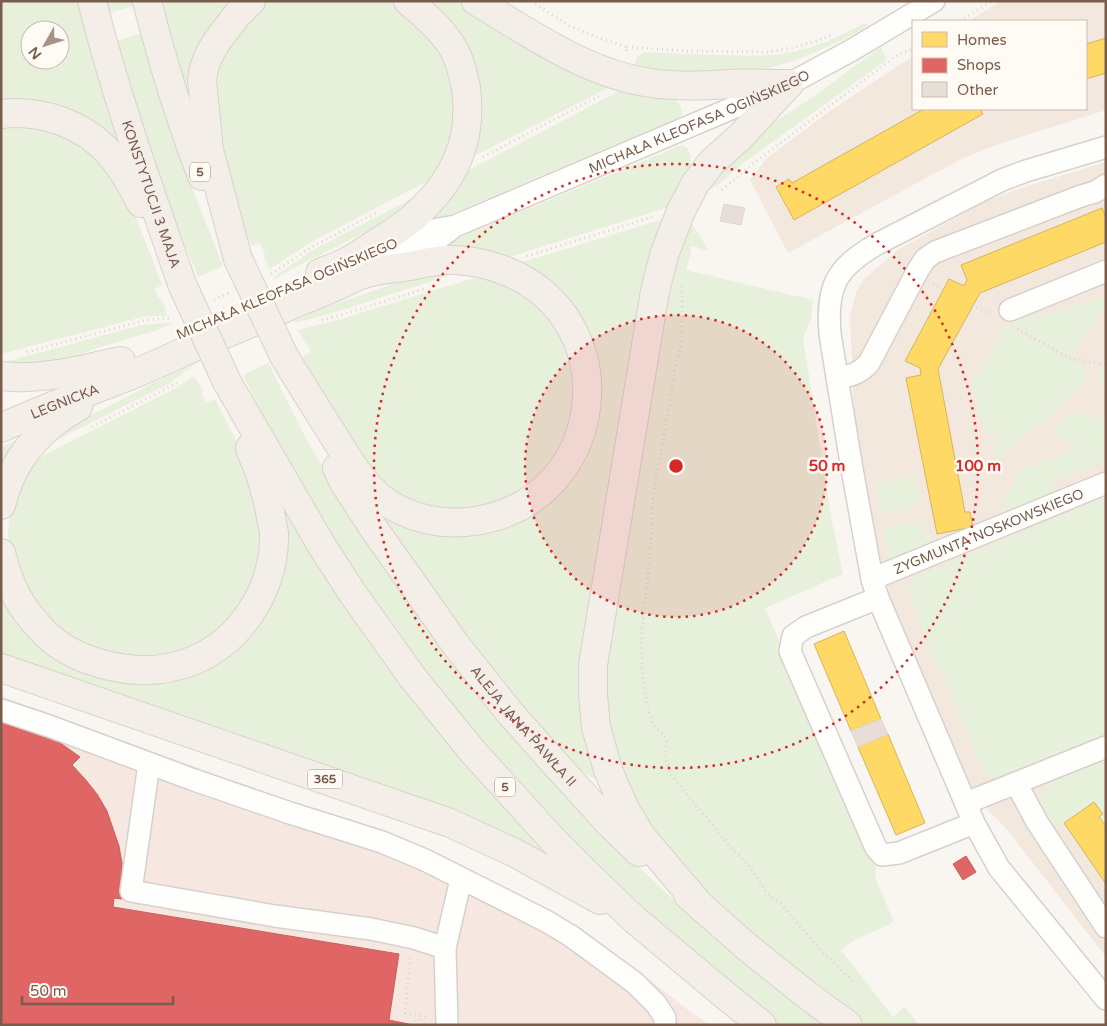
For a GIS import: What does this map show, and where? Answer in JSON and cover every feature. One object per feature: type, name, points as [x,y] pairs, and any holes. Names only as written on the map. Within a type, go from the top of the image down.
[{"type":"main road","name":"KONSTYTUCJI 3 MAJA","points":[[92,1],[98,28],[129,131],[182,284],[227,382]]},
{"type":"main road","name":"5","points":[[146,1],[191,147],[207,189],[284,356]]},
{"type":"main road","points":[[238,259],[209,150],[202,80],[204,68],[217,41],[237,15],[251,1]]},
{"type":"main road","points":[[356,268],[395,231],[417,215],[437,194],[452,174],[461,152],[468,117],[464,82],[454,49],[435,26],[408,1]]},
{"type":"main road","points":[[476,1],[566,54],[601,70],[620,76],[649,83],[668,85],[789,84]]},
{"type":"main road","points":[[702,908],[642,837],[626,811],[617,791],[608,770],[596,727],[593,665],[655,291],[664,255],[681,211],[695,184],[712,163],[740,137],[789,84]]},
{"type":"main road","points":[[1,114],[27,113],[64,123],[92,137],[105,149],[130,182],[182,284]]},
{"type":"main road","points":[[284,356],[357,473],[383,499],[399,509],[415,516],[441,522],[465,523],[498,516],[522,506],[557,477],[568,461],[583,428],[588,395],[585,367],[577,340],[563,315],[552,302],[528,282],[495,267],[478,262],[444,260],[356,268]]},
{"type":"main road","name":"MICHAŁA KLEOFASA OGIŃSKIEGO","points":[[124,368],[356,268]]},
{"type":"main road","name":"ALEJA JANA PAWŁA II","points":[[284,356],[343,481],[456,645],[510,713],[610,824],[648,861],[748,947],[848,1025]]},
{"type":"main road","points":[[1,376],[32,378],[124,368]]},
{"type":"main road","points":[[1,505],[15,466],[29,447],[56,421],[124,368]]},
{"type":"main road","name":"LEGNICKA","points":[[1,411],[63,387],[124,368]]},
{"type":"main road","name":"LEGNICKA","points":[[1,428],[124,368]]},
{"type":"main road","points":[[1,552],[7,577],[18,600],[42,630],[70,652],[117,668],[144,670],[176,666],[192,661],[218,647],[238,629],[256,604],[268,576],[274,539],[265,489],[227,382]]},
{"type":"main road","name":"5","points":[[227,382],[322,546],[353,594],[414,678],[474,753],[593,880],[636,920],[762,1025]]},
{"type":"main road","name":"365","points":[[1,668],[450,822],[515,853],[636,920]]},
{"type":"street","name":"MICHAŁA KLEOFASA OGIŃSKIEGO","points":[[356,268],[428,246],[455,226],[789,84],[852,50],[934,1]]},
{"type":"street","points":[[1106,147],[1026,170],[1002,180],[859,254],[844,268],[836,282],[830,298],[828,316],[875,588],[974,823],[999,868],[1106,999]]},
{"type":"street","points":[[838,378],[858,373],[869,363],[925,259],[935,252],[1095,192],[1106,185]]},
{"type":"street","points":[[1007,318],[1106,271]]},
{"type":"street","name":"ZYGMUNTA NOSKOWSKIEGO","points":[[974,823],[899,853],[882,854],[876,848],[790,651],[794,636],[806,627],[875,588],[1106,483]]},
{"type":"street","points":[[1,710],[194,780],[382,842],[425,860],[546,921],[571,936],[635,983],[656,1004],[665,1018],[665,1025]]},
{"type":"street","points":[[966,803],[1106,747]]},
{"type":"street","points":[[149,764],[131,891],[275,916],[371,929],[414,938],[446,948]]},
{"type":"street","points":[[1016,783],[1037,822],[1106,927]]},
{"type":"street","points":[[447,1023],[446,948],[461,879]]},
{"type":"path","points":[[530,1],[568,25],[593,36],[628,47],[689,51],[767,52],[816,42],[841,32]]},
{"type":"path","points":[[962,20],[992,1]]},
{"type":"path","points":[[624,60],[628,47]]},
{"type":"path","points":[[720,192],[750,166],[897,55],[912,49]]},
{"type":"path","points":[[483,157],[602,95]]},
{"type":"path","points":[[519,259],[659,214]]},
{"type":"path","points":[[682,281],[682,342],[675,365],[652,496],[650,547],[641,643],[646,699],[653,725],[663,734],[666,743],[664,755],[671,775],[734,851],[748,864],[764,890],[781,904],[818,948],[855,983]]},
{"type":"path","points":[[314,322],[432,287]]},
{"type":"path","points":[[972,305],[1007,318],[1070,358],[1106,365]]},
{"type":"path","points":[[84,431],[180,381]]},
{"type":"path","points":[[410,951],[405,1013],[447,1023]]},
{"type":"path","points":[[419,1025],[420,1016]]},
{"type":"shaded area","points":[[1001,1],[1106,1],[1106,110],[1002,143],[961,159],[788,253],[750,180],[767,158],[833,109],[912,57],[912,110],[1087,110],[1087,20],[971,20]]},
{"type":"shaded area","points":[[1106,162],[1106,957],[1006,828],[988,810],[966,779],[891,598],[872,523],[854,414],[850,317],[856,292],[864,279],[899,249],[987,201],[1015,190]]},
{"type":"shaded area","points":[[1,696],[396,840],[498,883],[526,903],[647,978],[710,1025],[1,1025]]},
{"type":"green space","points":[[1,1],[78,1],[99,80],[117,135],[115,143],[1,104]]},
{"type":"green space","points":[[103,1],[134,1],[135,6],[106,14]]},
{"type":"green space","points":[[159,1],[237,1],[189,85],[184,82]]},
{"type":"green space","points":[[268,1],[393,1],[405,10],[446,54],[459,117],[441,174],[308,244],[270,269],[260,243],[252,246],[226,182],[210,81],[244,21]]},
{"type":"green space","points":[[423,1],[457,1],[554,58],[614,85],[468,159],[474,136]]},
{"type":"green space","points":[[862,24],[869,25],[845,39],[818,51],[793,61],[755,72],[728,77],[633,70],[637,57],[643,52],[743,56],[775,55],[819,45]]},
{"type":"green space","points":[[142,33],[171,128],[223,266],[198,277],[167,201],[114,42]]},
{"type":"green space","points":[[881,47],[886,58],[885,61],[746,161],[717,186],[704,191],[744,142],[813,97]]},
{"type":"green space","points":[[625,88],[672,97],[680,105],[682,114],[679,118],[439,219],[434,217],[463,173]]},
{"type":"green space","points":[[1,124],[41,126],[95,152],[129,200],[162,285],[154,289],[163,301],[167,316],[146,316],[1,354]]},
{"type":"green space","points":[[683,145],[689,150],[691,157],[690,165],[688,174],[672,206],[503,259],[463,252],[444,246],[449,242]]},
{"type":"green space","points":[[417,196],[401,214],[274,279],[274,277],[311,251]]},
{"type":"green space","points":[[688,217],[709,251],[691,246],[686,270],[813,300],[811,319],[803,338],[832,522],[843,574],[765,608],[876,869],[875,877],[894,922],[853,941],[841,950],[893,1017],[905,1007],[919,1025],[867,1025],[816,987],[756,939],[687,874],[623,789],[602,694],[664,293]]},
{"type":"green space","points":[[667,218],[587,638],[597,777],[593,779],[572,763],[543,733],[465,637],[384,520],[385,516],[515,520],[597,396],[516,264]]},
{"type":"green space","points":[[463,271],[339,311],[295,323],[294,321],[323,308],[419,275]]},
{"type":"green space","points":[[487,274],[523,290],[562,332],[578,394],[558,460],[506,503],[441,513],[384,491],[322,395],[303,356],[311,352],[298,330],[341,319]]},
{"type":"green space","points":[[1106,295],[1106,310],[1095,319],[1086,331],[1074,358],[1007,322],[1010,317],[1030,309],[1037,318]]},
{"type":"green space","points":[[172,324],[34,367],[1,363],[142,325]]},
{"type":"green space","points":[[1006,325],[1066,358],[1079,362],[1084,369],[1085,379],[1082,385],[1067,400],[1000,457],[996,456],[992,446],[999,443],[995,430],[987,433],[973,390],[970,389]]},
{"type":"green space","points":[[268,363],[305,437],[334,486],[602,832],[677,903],[739,956],[828,1025],[779,1025],[774,1021],[643,911],[562,832],[483,745],[424,670],[363,586],[332,539],[276,442],[243,375]]},
{"type":"green space","points":[[192,365],[170,383],[37,450],[78,422]]},
{"type":"green space","points":[[1100,366],[1106,368],[1106,390],[1099,379],[1098,372]]},
{"type":"green space","points":[[194,376],[203,390],[202,395],[206,403],[215,399],[253,475],[265,530],[248,601],[201,646],[143,660],[86,649],[40,614],[10,549],[8,536],[10,509],[27,464],[176,388]]},
{"type":"green space","points":[[1074,413],[1106,420],[1106,460],[1051,484],[1057,498],[1002,516],[1012,486],[1023,470],[1077,449],[1075,444],[1063,439],[1056,431],[1056,427],[1061,420]]},
{"type":"green space","points":[[18,439],[1,468],[1,447]]},
{"type":"green space","points":[[914,476],[920,506],[881,514],[876,484]]},
{"type":"green space","points":[[1106,497],[1106,736],[1001,778],[986,777],[909,597],[911,579]]},
{"type":"green space","points":[[283,510],[544,849],[542,852],[1,657],[1,586],[65,660],[222,655]]},
{"type":"green space","points":[[922,521],[924,528],[922,538],[928,536],[936,549],[889,563],[883,529]]},
{"type":"green space","points":[[1106,756],[1106,826],[1099,817],[1103,814],[1062,824],[1051,831],[1040,808],[1047,786],[1070,770]]},
{"type":"building: Homes","points":[[1106,38],[1106,73],[1087,79],[1087,44]]},
{"type":"building: Homes","points":[[922,110],[983,110],[981,111],[983,114],[794,220],[776,187],[789,179],[792,183]]},
{"type":"building: Homes","points":[[1102,208],[1106,218],[1106,242],[980,293],[938,369],[965,512],[970,512],[973,527],[937,534],[906,378],[921,375],[920,368],[905,361],[949,279],[964,286],[967,280],[961,265]]},
{"type":"building: Homes","points":[[844,631],[881,719],[851,731],[814,644]]},
{"type":"building: Homes","points":[[888,734],[925,823],[896,835],[858,747]]},
{"type":"building: Homes","points":[[1094,802],[1103,814],[1099,817],[1106,826],[1106,884],[1064,823]]},
{"type":"building: Shops","points":[[1,718],[52,737],[80,757],[72,765],[97,794],[107,811],[119,846],[122,863],[122,899],[114,898],[113,907],[399,954],[389,1020],[413,1025],[1,1025]]},
{"type":"building: Shops","points":[[966,856],[976,872],[963,880],[953,864]]},
{"type":"building: Other","points":[[724,204],[745,208],[741,225],[720,221]]},
{"type":"building: Other","points":[[881,719],[888,734],[858,747],[851,731]]}]
